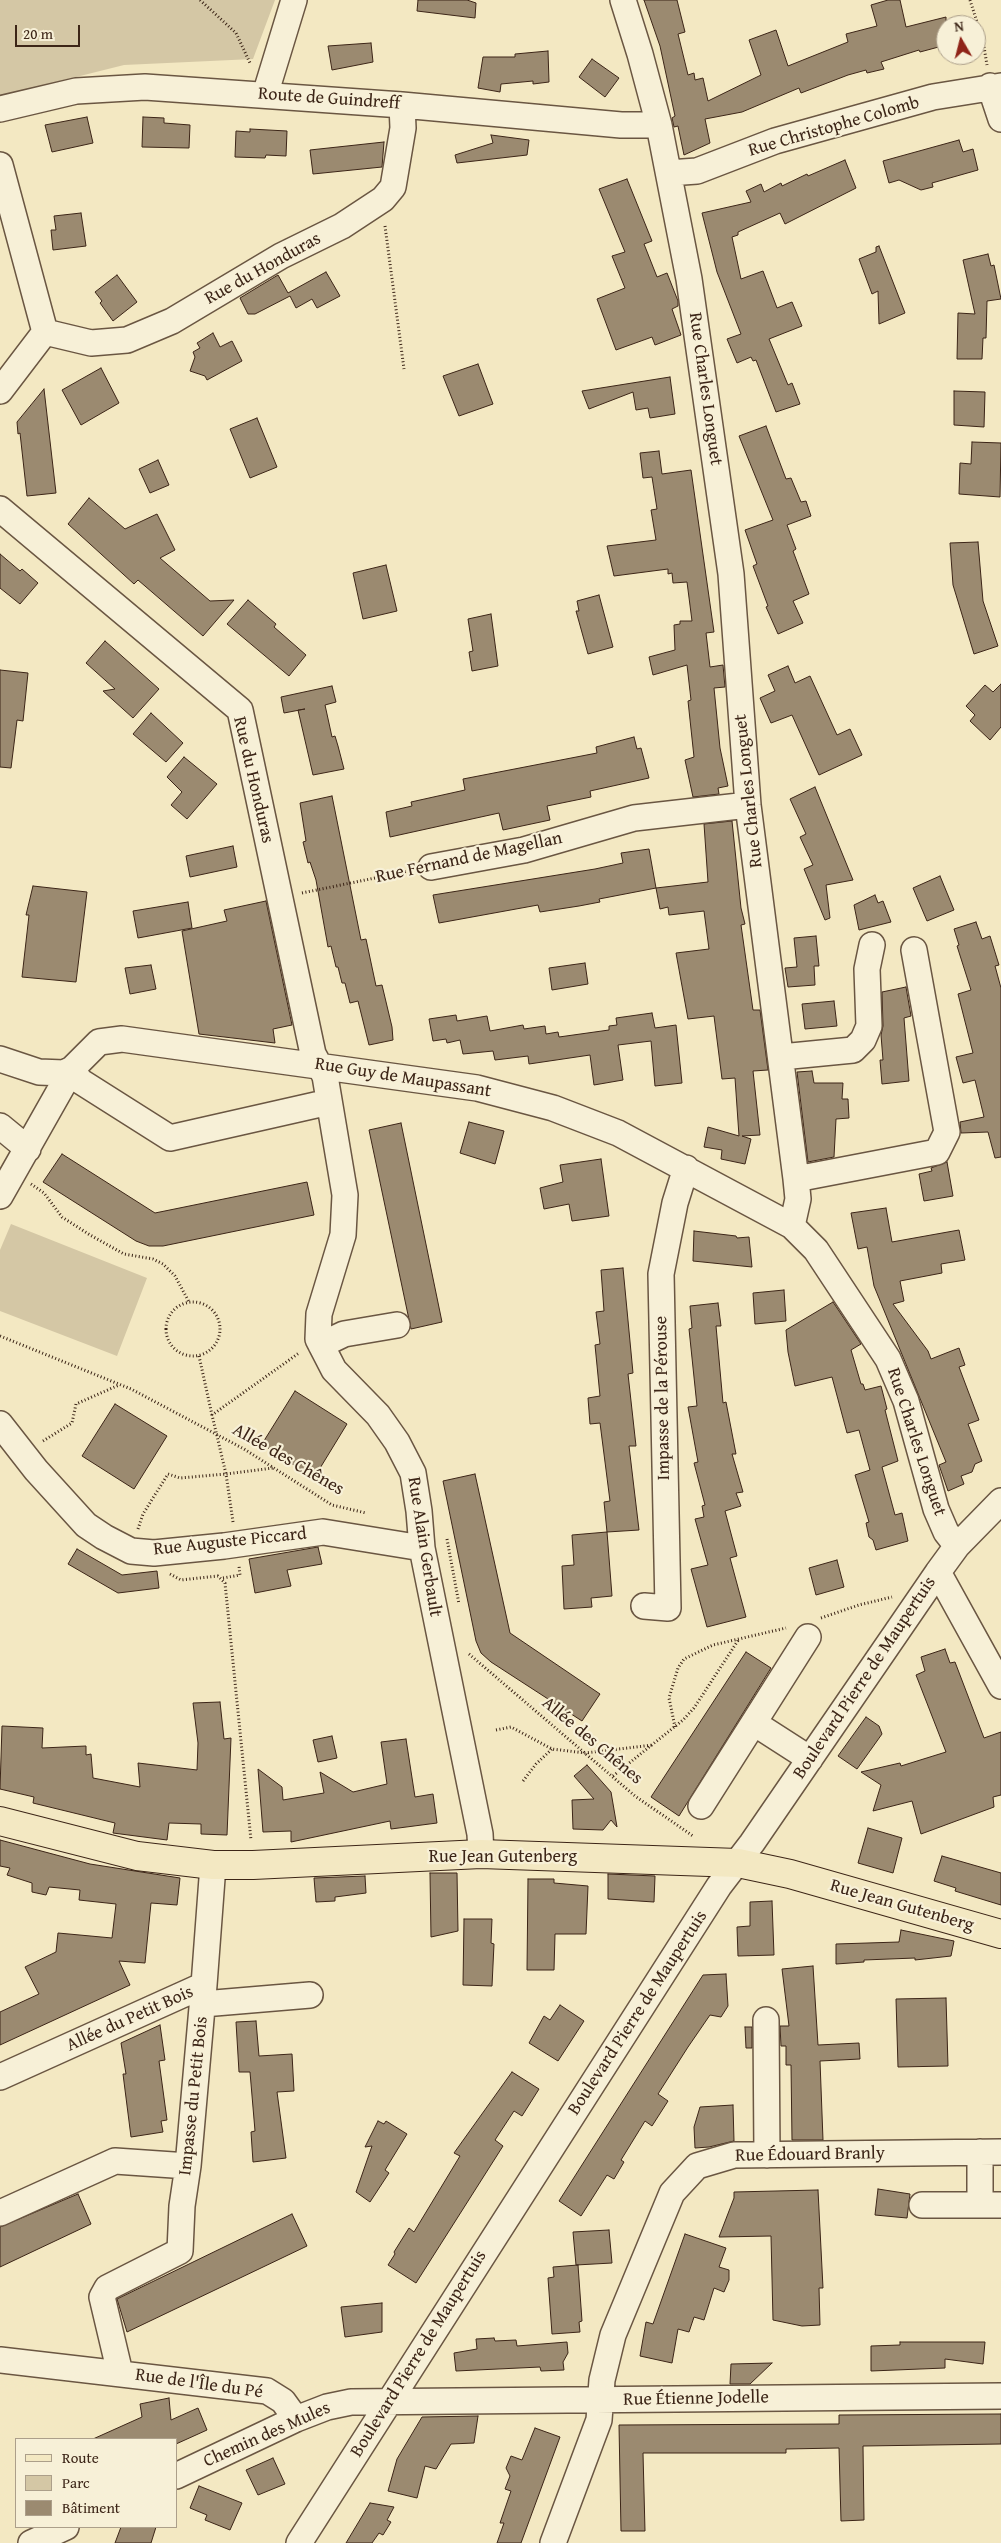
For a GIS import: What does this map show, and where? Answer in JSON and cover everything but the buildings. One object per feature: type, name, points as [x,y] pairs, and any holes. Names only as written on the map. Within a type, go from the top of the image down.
[{"type":"main road","name":"Rue Jean Gutenberg","points":[[0,1821],[137,1856],[213,1865],[253,1865],[481,1854],[738,1863],[790,1874],[1001,1934]]},
{"type":"street","points":[[265,95],[294,0]]},
{"type":"street","name":"Rue Charles Longuet","points":[[623,0],[659,125],[689,279],[731,574],[748,805],[798,1199],[792,1226],[816,1250],[888,1359],[906,1401],[936,1509],[946,1532],[957,1546]]},
{"type":"street","points":[[996,86],[1001,119]]},
{"type":"street","name":"Rue Christophe Colomb","points":[[669,173],[697,171],[775,141],[933,98],[996,86]]},
{"type":"street","name":"Route de Guindreff","points":[[0,109],[76,91],[145,87],[402,105],[621,124],[659,125]]},
{"type":"street","name":"Rue du Honduras","points":[[45,332],[91,343],[126,340],[172,321],[222,289],[281,256],[342,226],[383,199],[393,187],[402,128],[402,105]]},
{"type":"street","points":[[0,165],[45,332],[0,391]]},
{"type":"street","name":"Rue du Honduras","points":[[0,509],[240,710],[313,1054],[319,1065]]},
{"type":"street","name":"Rue Fernand de Magellan","points":[[432,866],[524,850],[634,818],[748,805]]},
{"type":"street","points":[[781,1057],[853,1050],[863,1040],[869,1026],[867,969],[872,945]]},
{"type":"street","points":[[796,1179],[937,1152],[947,1132],[914,950]]},
{"type":"street","name":"Rue Guy de Maupassant","points":[[68,1071],[99,1042],[122,1039],[477,1088],[553,1108],[618,1133],[792,1226]]},
{"type":"street","points":[[0,1059],[39,1072],[68,1071],[80,1081],[170,1138],[329,1102]]},
{"type":"street","name":"Rue Alain Gerbault","points":[[319,1065],[325,1076],[345,1203],[343,1235],[319,1314],[319,1342],[334,1370],[378,1415],[397,1442],[413,1473],[420,1511],[420,1538],[479,1828],[481,1854]]},
{"type":"street","points":[[0,1196],[64,1083],[68,1071]]},
{"type":"street","points":[[0,1126],[28,1149]]},
{"type":"street","name":"Impasse de la Pérouse","points":[[644,1606],[668,1608],[661,1274],[675,1203],[686,1168]]},
{"type":"street","points":[[319,1342],[344,1334],[397,1325]]},
{"type":"street","name":"Rue Auguste Piccard","points":[[0,1424],[86,1524],[104,1537],[131,1551],[167,1551],[236,1545],[323,1532],[420,1538]]},
{"type":"street","name":"Boulevard Pierre de Maupertuis","points":[[299,2543],[716,1891],[738,1863],[957,1546],[1001,1501]]},
{"type":"street","points":[[938,1572],[1001,1686]]},
{"type":"street","points":[[701,1806],[754,1723],[805,1628]]},
{"type":"street","points":[[754,1723],[810,1759]]},
{"type":"street","name":"Allée du Petit Bois","points":[[0,2077],[203,1995],[213,1865]]},
{"type":"street","points":[[203,1995],[310,1995]]},
{"type":"street","name":"Impasse du Petit Bois","points":[[182,2206],[188,2166],[203,1995]]},
{"type":"street","points":[[766,2020],[767,2155]]},
{"type":"street","points":[[922,2205],[990,2205],[990,2152]]},
{"type":"street","name":"Rue Édouard Branly","points":[[553,2543],[599,2420],[602,2380],[613,2335],[672,2194],[697,2166],[734,2155],[990,2152]]},
{"type":"street","points":[[0,2213],[116,2161],[188,2166]]},
{"type":"street","name":"Rue de l'Île du Pé","points":[[120,2374],[102,2297],[107,2288],[180,2251],[182,2206]]},
{"type":"street","name":"Rue de l'Île du Pé","points":[[0,2360],[266,2391],[283,2401],[296,2419]]},
{"type":"street","name":"Rue Étienne Jodelle","points":[[390,2401],[1001,2396]]},
{"type":"street","name":"Chemin des Mules","points":[[178,2475],[296,2419],[326,2407],[351,2402],[390,2401]]},
{"type":"street","points":[[31,2543],[64,2528]]},
{"type":"path","points":[[200,0],[236,33],[265,95]]},
{"type":"path","points":[[970,0],[996,86]]},
{"type":"path","points":[[383,199],[404,369]]},
{"type":"path","name":"Rue Fernand de Magellan","points":[[279,898],[432,866]]},
{"type":"path","points":[[14,1173],[44,1193],[62,1217],[90,1235],[124,1254],[154,1259],[163,1264],[175,1276],[189,1302]]},
{"type":"path","points":[[189,1302],[201,1302],[219,1318],[221,1330],[218,1342],[210,1351],[199,1356],[186,1355],[176,1349],[168,1340],[166,1328],[169,1316],[178,1306],[189,1302]]},
{"type":"path","name":"Allée des Chênes","points":[[0,1336],[120,1385],[216,1434],[332,1505],[368,1514]]},
{"type":"path","points":[[212,1415],[319,1342]]},
{"type":"path","points":[[199,1356],[226,1474],[234,1529]]},
{"type":"path","points":[[24,1454],[72,1423],[76,1404],[120,1385]]},
{"type":"path","points":[[131,1551],[143,1514],[168,1474],[180,1478],[273,1468]]},
{"type":"path","points":[[420,1538],[446,1536],[460,1610]]},
{"type":"path","points":[[167,1551],[171,1576],[182,1580],[240,1575],[238,1563]]},
{"type":"path","points":[[222,1578],[248,1794],[253,1865]]},
{"type":"path","points":[[675,1727],[668,1698],[678,1668],[684,1659],[713,1645],[739,1638],[805,1628],[859,1604],[892,1597]]},
{"type":"path","points":[[613,1776],[675,1727],[694,1708],[739,1638]]},
{"type":"path","name":"Allée des Chênes","points":[[468,1648],[470,1657],[635,1796],[693,1836],[690,1861]]},
{"type":"path","points":[[496,1730],[511,1727],[552,1749],[585,1753],[653,1745]]},
{"type":"path","points":[[523,1781],[536,1764],[552,1749]]},
{"type":"green space","points":[[0,0],[275,0],[253,59],[124,65],[0,96]]},
{"type":"green space","points":[[11,1224],[147,1278],[117,1356],[0,1311],[0,1250]]}]
